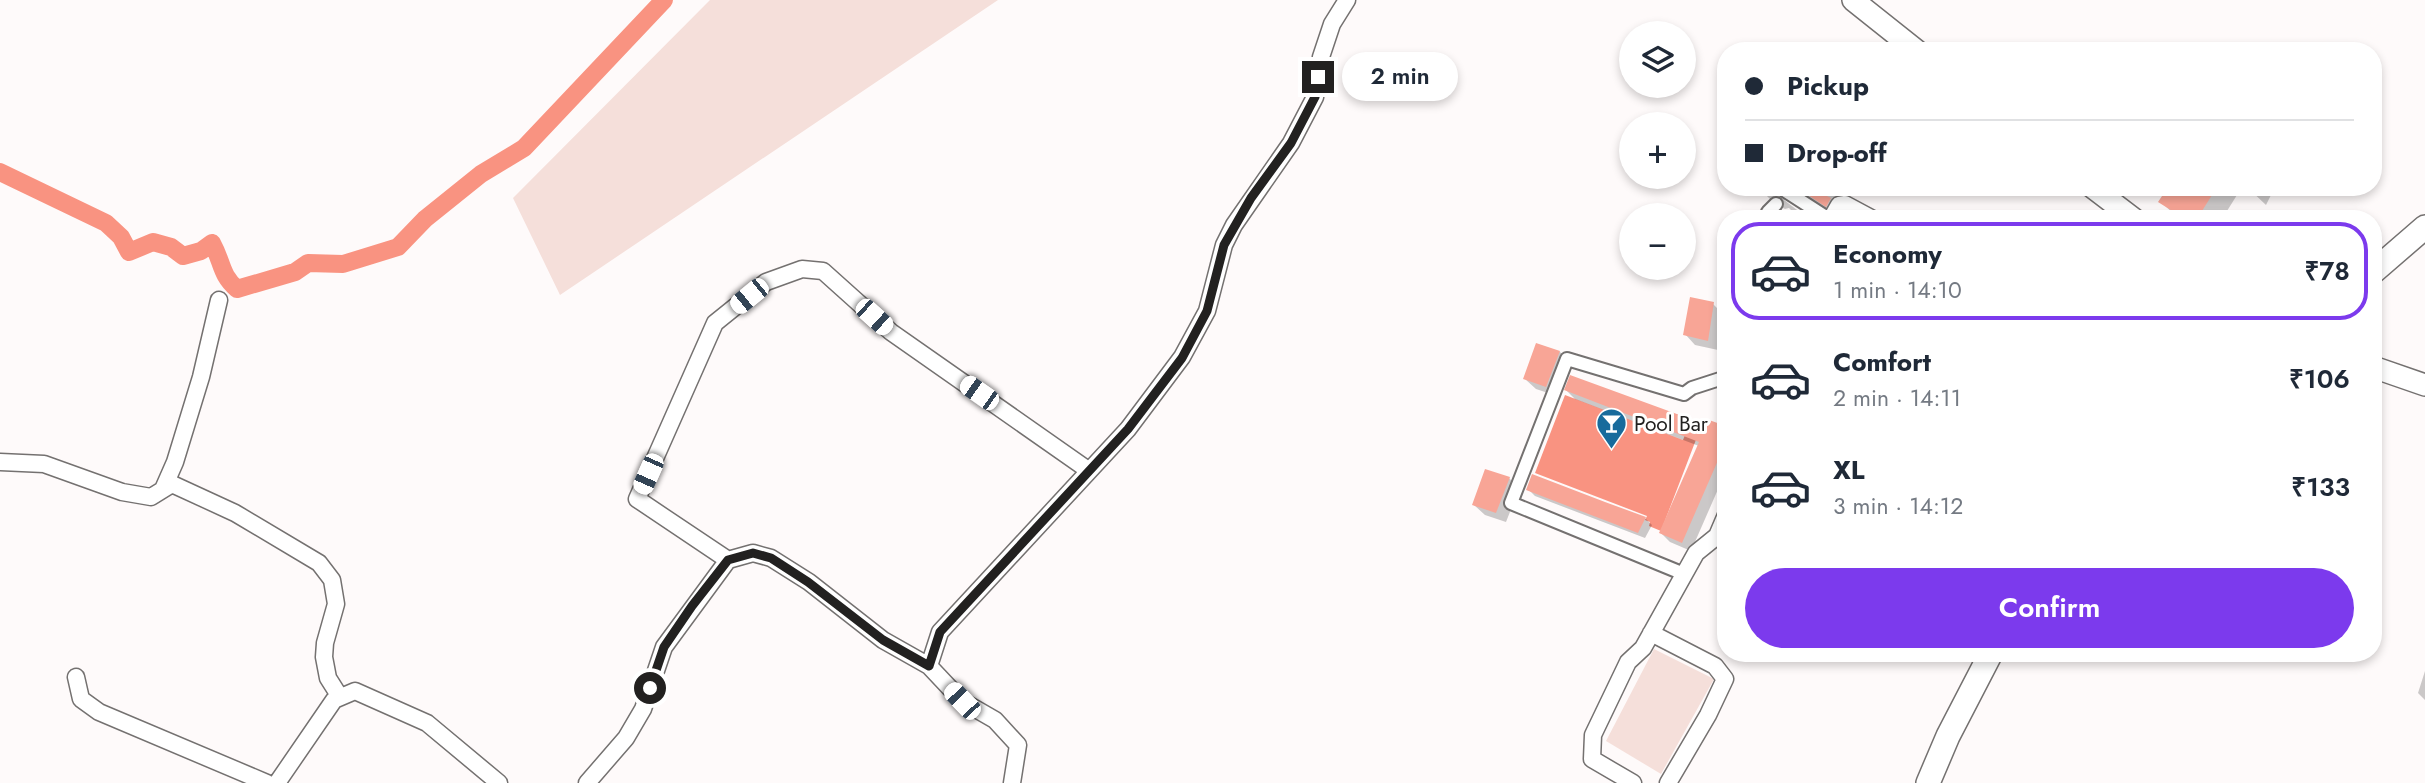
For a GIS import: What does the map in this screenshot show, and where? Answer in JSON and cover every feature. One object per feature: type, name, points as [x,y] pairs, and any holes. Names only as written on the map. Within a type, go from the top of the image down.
[{"type":"main road","points":[[2382,264],[2425,227]]},
{"type":"main road","points":[[1928,783],[1948,736],[1986,662]]},
{"type":"street","points":[[929,666],[940,632],[1128,429],[1182,358],[1207,311],[1224,245],[1251,198],[1291,143],[1315,97],[1321,57],[1332,24],[1347,0]]},
{"type":"street","points":[[1853,0],[1906,42]]},
{"type":"street","points":[[1794,196],[1816,210]]},
{"type":"street","points":[[2104,196],[2122,210]]},
{"type":"street","points":[[1770,210],[1776,204]]},
{"type":"street","points":[[1836,210],[1839,205],[1844,204],[1856,210]]},
{"type":"street","points":[[728,560],[637,499],[715,323],[766,282],[802,269],[823,271],[891,332],[1088,470]]},
{"type":"street","points":[[164,487],[175,462],[201,377],[219,300]]},
{"type":"street","points":[[1684,574],[1511,503],[1567,359],[1684,394],[1692,387],[1717,380]]},
{"type":"street","points":[[2382,370],[2425,385]]},
{"type":"street","points":[[0,463],[44,464],[122,492],[151,497],[172,484],[235,513],[319,563],[332,580],[336,604],[325,643],[324,657],[328,678],[340,697]]},
{"type":"street","points":[[1633,783],[1592,759],[1591,743],[1629,662],[1643,648],[1696,553],[1717,536]]},
{"type":"street","points":[[587,783],[626,738],[643,709],[664,647],[728,560],[753,553],[771,558],[808,582],[883,640],[929,666],[962,701],[995,719],[1018,745],[1012,783]]},
{"type":"street","points":[[1651,633],[1715,666],[1725,679],[1708,715],[1668,783]]},
{"type":"street","points":[[76,677],[81,699],[99,712],[267,783]]},
{"type":"street","points":[[277,783],[334,699],[355,691],[427,723],[499,783]]},
{"type":"shaded area","points":[[710,0],[998,0],[560,295],[513,198]]},
{"type":"shaded area","points":[[1565,395],[1683,440],[1691,420],[1702,424],[1661,531],[1649,526],[1650,522],[1645,520],[1647,516],[1535,473]]},
{"type":"shaded area","points":[[1654,649],[1714,679],[1661,774],[1606,741]]},
{"type":"building","points":[[1810,196],[1831,198],[1826,207]]},
{"type":"building","points":[[2162,196],[2211,196],[2203,210],[2171,210],[2158,202]]},
{"type":"building","points":[[1690,297],[1714,302],[1708,341],[1683,335]]},
{"type":"building","points":[[1536,343],[1560,351],[1546,387],[1523,379]]},
{"type":"building","points":[[1570,375],[1707,425],[1709,420],[1717,423],[1717,463],[1682,543],[1659,533],[1699,442],[1564,390]]},
{"type":"building","points":[[1485,469],[1510,477],[1496,513],[1472,505]]},
{"type":"building","points":[[1532,474],[1646,517],[1638,533],[1526,490]]},
{"type":"waterway","points":[[0,172],[106,223],[121,237],[129,252],[153,242],[171,247],[183,256],[201,251],[212,243],[225,273],[237,289],[295,272],[308,263],[343,264],[398,247],[425,219],[481,174],[524,148],[664,0]]},
{"type":"place","name":"Pool Bar","points":[[1611,451]]},
{"type":"route","points":[[650,688],[664,647],[692,606],[728,560],[753,553],[771,558],[808,582],[883,640],[929,666],[940,632],[1128,429],[1182,358],[1207,311],[1224,245],[1251,198],[1291,143],[1315,97],[1318,77]]}]
